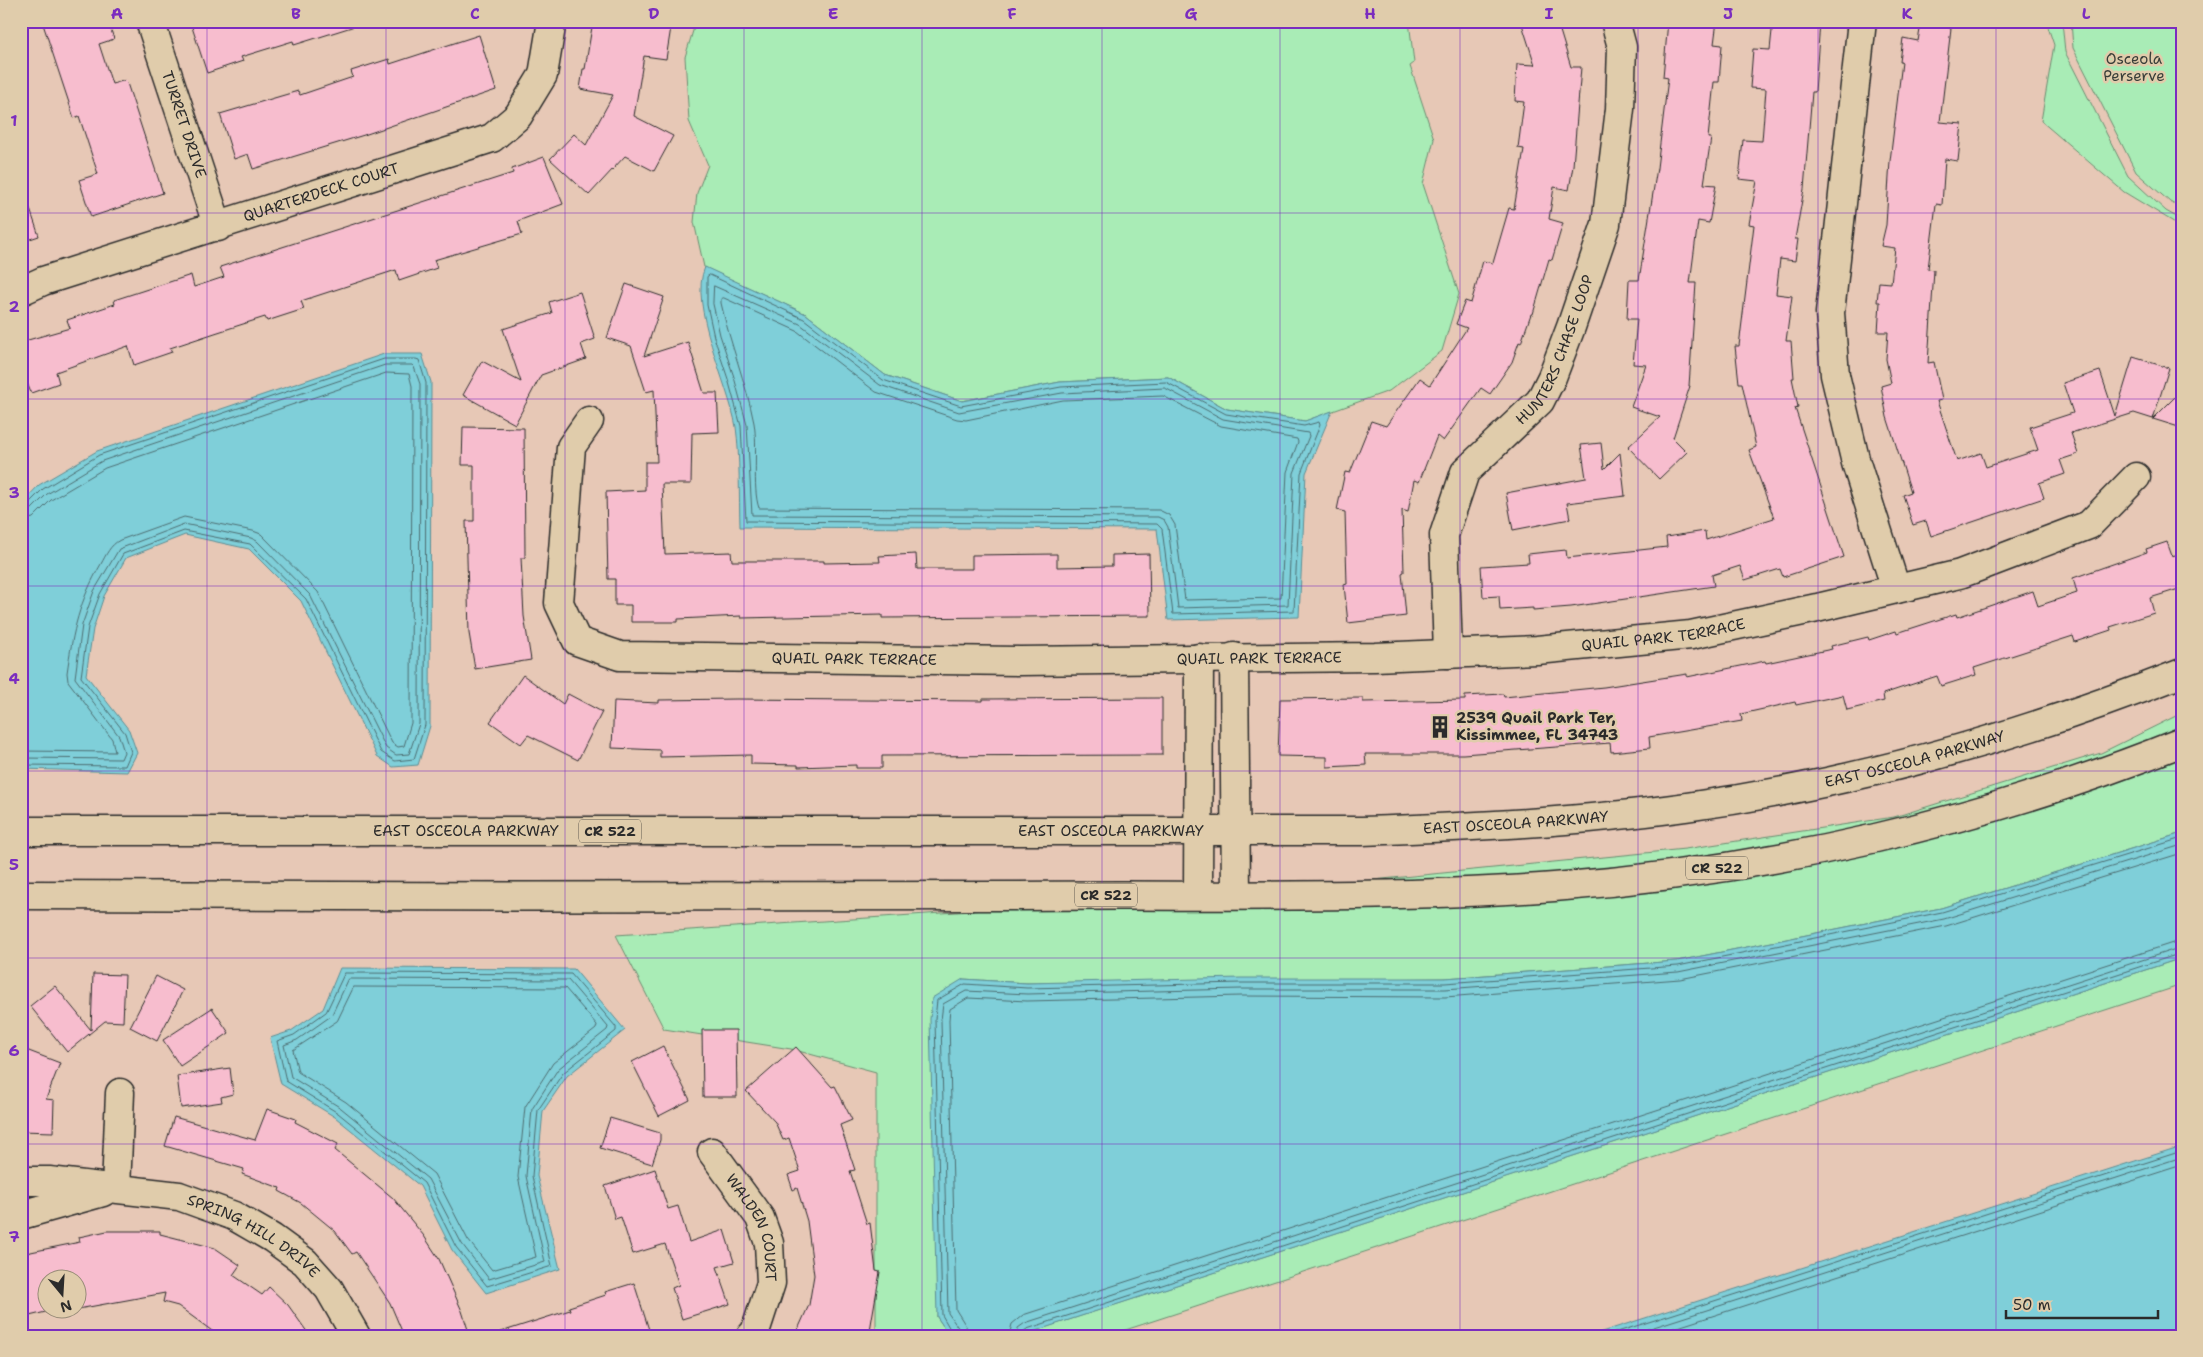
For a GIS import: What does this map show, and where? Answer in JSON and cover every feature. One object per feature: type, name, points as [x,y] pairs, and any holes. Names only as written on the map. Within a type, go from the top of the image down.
[{"type":"street","name":"TURRET DRIVE","points":[[150,21],[218,227]]},
{"type":"street","name":"QUARTERDECK COURT","points":[[21,291],[43,281],[218,227],[492,138],[518,116],[544,75],[552,21]]},
{"type":"street","name":"HUNTERS CHASE LOOP","points":[[1448,654],[1444,535],[1465,472],[1540,401],[1552,377],[1571,327],[1606,224],[1620,109],[1622,47],[1615,21]]},
{"type":"street","points":[[1862,21],[1830,313],[1835,375],[1856,463],[1896,590]]},
{"type":"street","name":"QUAIL PARK TERRACE","points":[[589,421],[570,447],[559,603],[577,641],[620,656],[1020,661],[1234,657],[1375,657],[1537,650],[1691,635],[1960,574],[2089,525],[2136,477]]},
{"type":"street","points":[[1234,657],[1236,895]]},
{"type":"street","points":[[1198,894],[1199,658]]},
{"type":"street","name":"EAST OSCEOLA PARKWAY","points":[[21,831],[1362,831],[1486,827],[1585,819],[1687,807],[1802,787],[1918,759],[2031,727],[2114,699],[2182,673]]},
{"type":"street","name":"CR 522","points":[[21,895],[895,897],[1198,894],[1400,895],[1556,887],[1681,874],[1793,855],[1874,838],[1964,814],[2071,782],[2182,742]]},
{"type":"street","points":[[116,1188],[120,1093]]},
{"type":"street","name":"WALDEN COURT","points":[[712,1152],[760,1218],[769,1243],[771,1283],[755,1332],[751,1336]]},
{"type":"street","name":"SPRING HILL DRIVE","points":[[21,1181],[48,1181],[179,1196],[234,1216],[272,1238],[305,1262],[329,1289],[356,1336]]},
{"type":"street","name":"SPRING HILL DRIVE","points":[[21,1215],[116,1188]]},
{"type":"green space","points":[[696,21],[1409,21],[1414,63],[1410,66],[1434,139],[1423,184],[1459,294],[1442,351],[1389,391],[1305,421],[1227,409],[1168,377],[1060,382],[962,401],[885,375],[806,314],[704,267],[694,222],[697,193],[708,165],[689,121],[685,57]]},
{"type":"green space","points":[[2046,21],[2062,21],[2065,52],[2128,176],[2166,211],[2182,220],[2182,227],[2124,192],[2041,121],[2054,45]]},
{"type":"green space","name":"Osceola Perserve","points":[[2071,21],[2182,21],[2182,209],[2170,202],[2136,172],[2073,48]]},
{"type":"green space","points":[[2182,713],[2182,729],[2082,766],[1974,801],[1925,814],[1776,847],[1678,862],[1594,871],[1342,883],[1685,849],[1894,817],[2101,753]]},
{"type":"green space","points":[[2182,755],[2182,833],[1941,908],[1677,961],[1445,978],[1027,983],[963,979],[937,1317],[950,1336],[876,1336],[876,1072],[791,1049],[664,1029],[616,935],[1031,907],[1557,899]]},
{"type":"green space","points":[[2182,958],[2182,985],[1107,1336],[1019,1336]]},
{"type":"water","points":[[705,267],[806,314],[885,375],[962,401],[1060,382],[1168,377],[1227,409],[1305,421],[1332,411],[1306,473],[1299,617],[1168,620],[1157,529],[740,527],[739,463],[736,427],[705,323],[701,283]]},
{"type":"water","points":[[384,354],[422,354],[431,382],[430,726],[418,765],[393,767],[377,756],[301,601],[249,549],[185,535],[126,558],[104,596],[93,629],[86,675],[129,730],[137,753],[127,772],[21,769],[21,504],[39,485],[97,451]]},
{"type":"water","points":[[2182,833],[2182,958],[1019,1336],[950,1336],[937,1317],[930,1019],[932,998],[963,979],[1027,983],[1241,978],[1445,978],[1677,961],[1941,908]]},
{"type":"water","points":[[340,968],[574,969],[625,1030],[567,1076],[543,1111],[537,1176],[560,1269],[486,1293],[452,1250],[420,1186],[335,1117],[281,1084],[270,1038],[291,1031],[323,1009]]},
{"type":"water","points":[[2182,1146],[2182,1336],[1589,1336]]},
{"type":"building","points":[[42,21],[108,21],[114,39],[99,44],[112,84],[126,80],[163,193],[91,217],[79,180],[98,174],[79,116],[74,118]]},
{"type":"building","points":[[190,21],[357,21],[358,25],[294,45],[293,41],[241,57],[243,61],[207,73]]},
{"type":"building","points":[[593,21],[672,21],[666,59],[644,56],[634,116],[673,136],[654,171],[625,156],[589,195],[550,159],[574,134],[586,145],[613,95],[580,89]]},
{"type":"building","points":[[1521,21],[1557,21],[1571,67],[1581,67],[1573,166],[1569,190],[1554,187],[1549,219],[1563,223],[1552,260],[1549,259],[1533,314],[1531,314],[1512,362],[1490,394],[1481,388],[1443,441],[1437,436],[1419,482],[1414,480],[1408,512],[1402,510],[1404,572],[1402,573],[1406,616],[1348,623],[1344,585],[1347,584],[1345,512],[1337,510],[1345,472],[1350,473],[1371,421],[1386,426],[1420,378],[1430,385],[1467,328],[1456,324],[1465,301],[1471,303],[1483,261],[1493,263],[1509,208],[1514,209],[1524,149],[1518,148],[1524,102],[1515,101],[1517,64],[1535,65]]},
{"type":"building","points":[[1668,21],[1717,21],[1714,44],[1722,45],[1719,82],[1714,82],[1708,138],[1711,138],[1704,184],[1716,185],[1709,223],[1698,221],[1690,283],[1696,283],[1690,386],[1673,438],[1687,452],[1659,479],[1628,447],[1660,417],[1631,407],[1646,365],[1633,364],[1637,319],[1627,319],[1629,280],[1639,280],[1657,168],[1668,78],[1663,77]]},
{"type":"building","points":[[1773,21],[1820,21],[1815,92],[1812,92],[1804,189],[1795,239],[1798,239],[1795,261],[1780,259],[1776,294],[1792,296],[1786,341],[1791,341],[1794,378],[1792,378],[1798,407],[1795,408],[1844,557],[1783,577],[1780,569],[1745,580],[1740,566],[1712,575],[1714,586],[1571,607],[1500,610],[1499,596],[1483,597],[1481,566],[1529,563],[1528,554],[1566,550],[1567,558],[1667,547],[1666,537],[1705,531],[1706,540],[1774,518],[1749,450],[1756,447],[1742,383],[1739,383],[1735,346],[1739,346],[1754,225],[1749,224],[1757,181],[1739,179],[1743,140],[1762,141],[1766,89],[1750,88],[1753,49],[1770,50]]},
{"type":"building","points":[[1921,24],[1951,28],[1940,122],[1962,124],[1958,161],[1945,159],[1942,205],[1936,204],[1928,269],[1934,270],[1928,363],[1934,362],[1942,400],[1937,401],[1957,461],[1981,453],[1986,467],[2038,450],[2030,427],[2073,413],[2063,383],[2100,371],[2115,416],[2133,357],[2169,368],[2153,419],[2134,413],[2071,433],[2078,454],[2060,460],[2065,474],[2039,483],[2044,498],[1931,536],[1926,521],[1913,525],[1903,495],[1911,492],[1887,417],[1881,386],[1891,383],[1886,359],[1888,332],[1878,332],[1880,302],[1877,302],[1879,282],[1891,283],[1895,248],[1881,246],[1886,225],[1890,161],[1902,62],[1900,62],[1903,38],[1918,41]]},
{"type":"building","points":[[479,35],[496,90],[364,135],[253,169],[248,154],[234,159],[220,114],[298,91],[300,95],[353,77],[351,71],[389,59],[390,64]]},
{"type":"building","points":[[544,157],[563,204],[518,221],[522,234],[434,260],[437,268],[399,281],[396,270],[301,301],[304,309],[267,321],[265,317],[215,333],[170,348],[172,352],[134,365],[128,346],[56,372],[59,383],[31,393],[21,367],[21,342],[70,328],[67,320],[115,304],[114,300],[191,275],[194,287],[224,277],[220,267],[513,173],[512,169]]},
{"type":"building","points":[[24,191],[39,236],[21,242],[21,192]]},
{"type":"building","points":[[626,284],[664,297],[644,356],[688,342],[704,393],[717,393],[719,432],[692,433],[691,484],[662,484],[665,554],[731,552],[732,561],[824,561],[824,563],[880,562],[879,556],[916,554],[917,569],[972,569],[972,555],[1057,554],[1057,567],[1112,566],[1112,555],[1149,554],[1150,616],[882,618],[882,615],[741,618],[741,616],[678,619],[678,622],[631,622],[631,605],[615,605],[615,579],[608,579],[606,492],[645,490],[645,462],[657,462],[654,390],[646,392],[631,346],[607,338]]},
{"type":"building","points":[[580,292],[595,339],[581,344],[586,359],[541,375],[515,424],[463,395],[482,361],[521,382],[503,329],[552,313],[549,302]]},
{"type":"building","points":[[2182,390],[2182,428],[2153,419]]},
{"type":"building","points":[[463,427],[524,428],[525,558],[521,558],[524,616],[531,660],[475,669],[469,633],[466,521],[474,521],[474,465],[462,465]]},
{"type":"building","points":[[1601,443],[1604,469],[1620,453],[1625,496],[1567,503],[1570,519],[1513,530],[1506,493],[1586,478],[1581,445]]},
{"type":"building","points":[[2167,542],[2172,556],[2182,553],[2182,588],[2150,598],[2154,613],[2110,627],[2111,630],[2075,642],[2073,636],[1974,668],[1976,675],[1941,686],[1937,676],[1883,694],[1884,701],[1847,710],[1843,695],[1796,705],[1795,702],[1741,714],[1742,721],[1649,737],[1650,748],[1611,752],[1610,743],[1463,754],[1365,754],[1366,765],[1327,767],[1327,757],[1278,756],[1280,699],[1363,698],[1363,702],[1465,700],[1465,696],[1503,694],[1504,697],[1604,687],[1687,674],[1687,677],[1832,649],[1831,646],[1868,637],[1869,640],[1956,614],[1957,617],[2033,591],[2038,606],[2077,593],[2073,578],[2147,552],[2146,549]]},
{"type":"building","points":[[523,675],[563,704],[568,694],[602,712],[578,760],[528,735],[521,744],[490,722]]},
{"type":"building","points":[[1162,698],[1162,755],[882,756],[882,768],[856,768],[856,765],[798,767],[798,765],[751,764],[751,755],[660,757],[660,750],[612,748],[614,701],[659,703],[659,700],[737,699],[983,701],[983,699]]},
{"type":"building","points":[[93,974],[125,975],[123,1022],[105,1021],[67,1052],[30,1006],[55,986],[91,1030]]},
{"type":"building","points":[[156,976],[183,990],[157,1041],[130,1027]]},
{"type":"building","points":[[212,1008],[229,1033],[180,1066],[163,1040]]},
{"type":"building","points":[[702,1030],[736,1030],[737,1097],[703,1097]]},
{"type":"building","points":[[663,1046],[690,1100],[659,1116],[632,1062]]},
{"type":"building","points":[[796,1047],[832,1087],[835,1086],[852,1120],[840,1125],[855,1170],[850,1171],[867,1224],[870,1223],[876,1271],[880,1272],[869,1336],[795,1336],[809,1305],[814,1275],[807,1221],[797,1188],[793,1190],[788,1175],[800,1171],[789,1138],[783,1140],[775,1122],[746,1091]]},
{"type":"building","points":[[21,1048],[60,1063],[46,1099],[54,1100],[53,1132],[21,1131]]},
{"type":"building","points":[[230,1068],[233,1094],[221,1097],[222,1102],[181,1108],[177,1076]]},
{"type":"building","points":[[267,1109],[296,1119],[295,1122],[338,1144],[335,1150],[393,1198],[424,1236],[439,1259],[462,1311],[470,1336],[404,1336],[390,1303],[356,1252],[352,1254],[335,1231],[301,1203],[279,1191],[280,1188],[242,1174],[244,1169],[165,1146],[174,1117],[255,1140]]},
{"type":"building","points":[[610,1118],[660,1133],[660,1140],[652,1164],[600,1148]]},
{"type":"building","points":[[655,1169],[668,1209],[678,1206],[689,1242],[724,1230],[734,1262],[717,1267],[730,1304],[682,1319],[672,1288],[679,1285],[665,1244],[633,1254],[621,1217],[615,1219],[605,1186]]},
{"type":"building","points":[[107,1231],[160,1231],[160,1234],[215,1248],[240,1265],[233,1275],[262,1295],[269,1287],[288,1305],[310,1336],[219,1336],[178,1306],[163,1302],[165,1293],[88,1307],[88,1270],[38,1270],[38,1314],[21,1318],[21,1254],[80,1242],[79,1237]]},
{"type":"building","points":[[634,1283],[651,1336],[501,1336],[501,1332],[570,1310],[569,1307],[606,1295],[605,1292]]},
{"type":"place","name":"2539 Quail Park Ter, Kissimmee, FL 34743","points":[[1440,727]]}]
